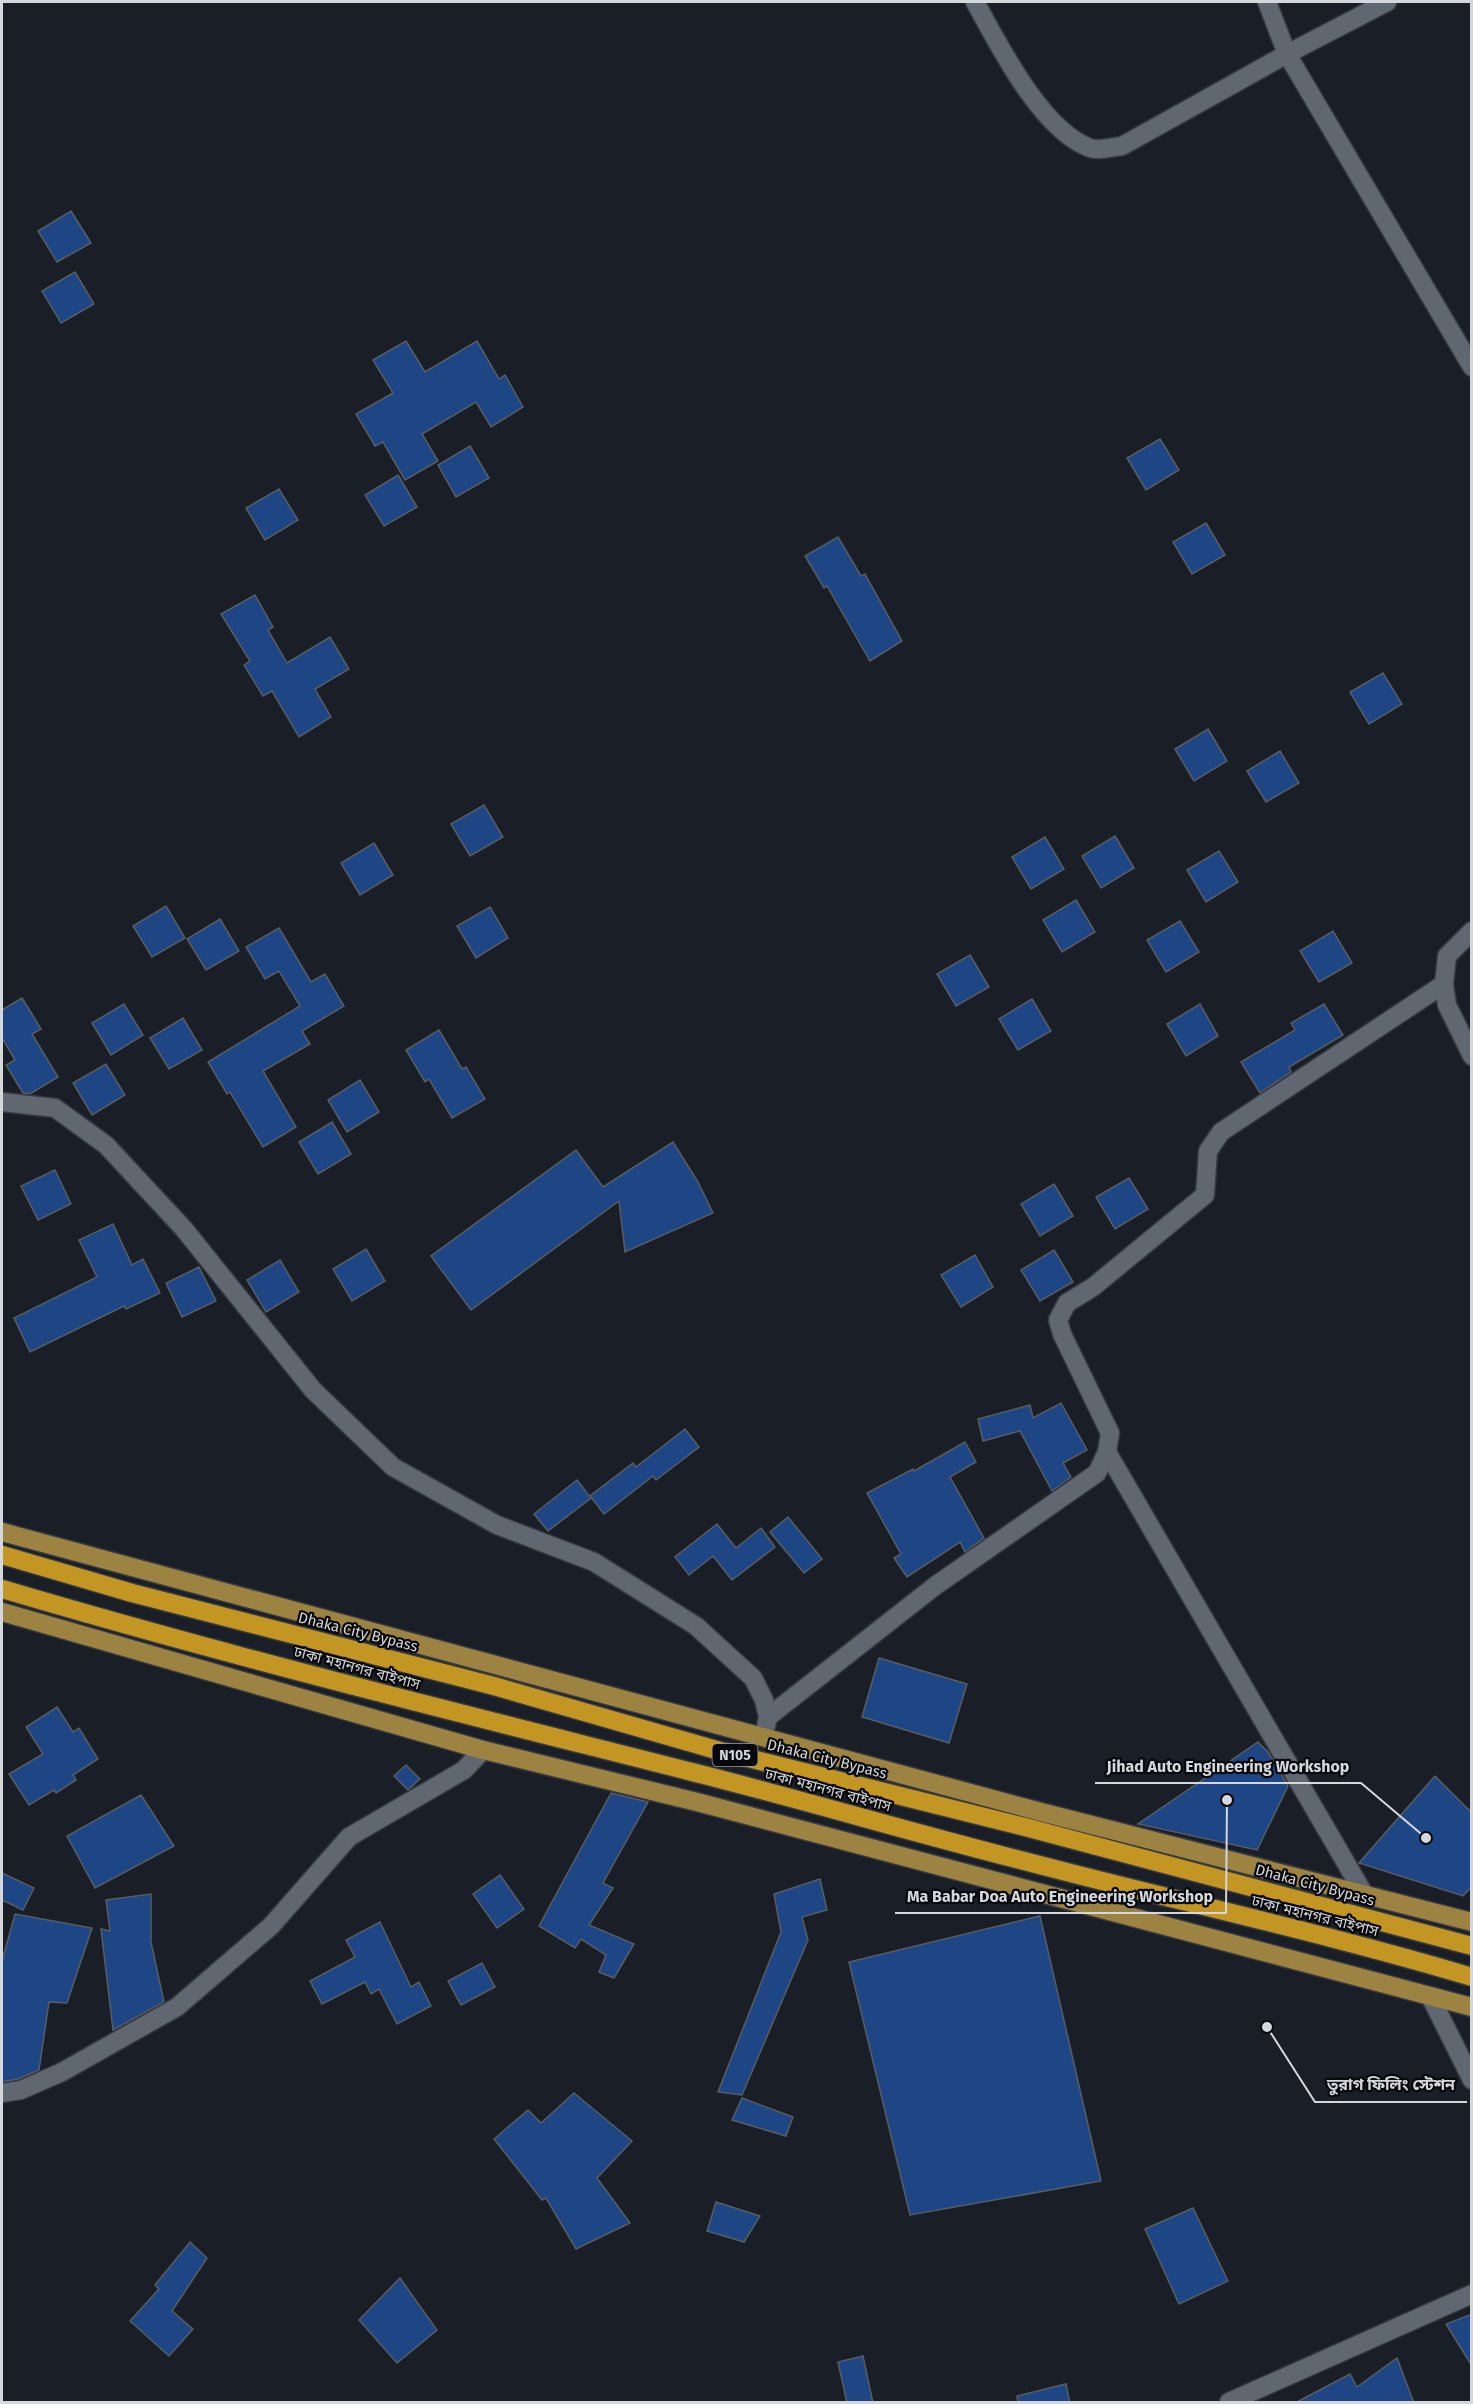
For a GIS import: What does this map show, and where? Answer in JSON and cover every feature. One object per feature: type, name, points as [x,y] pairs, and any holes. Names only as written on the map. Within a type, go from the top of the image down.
[{"type":"highway","name":"Dhaka City Bypass","points":[[2,1555],[144,1596],[494,1686],[720,1751],[1025,1827],[1472,1946]]},
{"type":"highway","name":"ঢাকা মহানগর বাইপাস","points":[[2,1589],[492,1723],[698,1774],[1026,1862],[1401,1956],[1472,1977]]},
{"type":"main road","points":[[2,1532],[1041,1812],[1472,1922]]},
{"type":"main road","points":[[2,1612],[483,1750],[697,1802],[1472,2007]]},
{"type":"street","points":[[975,2],[1010,64],[1055,126],[1091,148],[1122,146],[1287,54],[1388,2]]},
{"type":"street","points":[[1267,2],[1287,54],[1472,367]]},
{"type":"street","points":[[1472,932],[1447,956],[1444,984],[1447,1005],[1472,1056]]},
{"type":"street","points":[[768,1717],[935,1586],[1097,1473],[1107,1452],[1110,1433],[1062,1334],[1058,1320],[1067,1303],[1093,1287],[1205,1195],[1208,1151],[1221,1132],[1444,984]]},
{"type":"street","points":[[2,1102],[55,1108],[106,1145],[184,1228],[313,1390],[393,1467],[497,1525],[594,1562],[696,1626],[753,1678],[764,1700],[768,1717],[764,1736]]},
{"type":"street","points":[[1107,1452],[1364,1894]]},
{"type":"street","points":[[2,2093],[21,2090],[62,2072],[177,2007],[271,1926],[349,1837],[464,1770],[483,1750]]},
{"type":"street","points":[[1430,1996],[1472,2079]]},
{"type":"street","points":[[1229,2403],[1472,2294]]},
{"type":"building","points":[[71,211],[91,243],[57,262],[38,231]]},
{"type":"building","points":[[75,272],[94,304],[61,323],[42,291]]},
{"type":"building","points":[[406,341],[425,372],[477,341],[499,379],[505,375],[523,407],[491,427],[476,402],[422,434],[438,461],[405,480],[383,442],[375,446],[356,414],[393,393],[373,360]]},
{"type":"building","points":[[1160,439],[1179,470],[1146,490],[1127,458]]},
{"type":"building","points":[[470,446],[489,478],[456,497],[438,465]]},
{"type":"building","points":[[398,475],[417,507],[384,526],[365,495]]},
{"type":"building","points":[[279,489],[298,520],[265,540],[246,508]]},
{"type":"building","points":[[1206,523],[1225,555],[1192,574],[1173,542]]},
{"type":"building","points":[[838,537],[861,576],[865,574],[902,641],[870,661],[827,586],[824,588],[805,556]]},
{"type":"building","points":[[255,595],[273,627],[268,630],[287,663],[330,637],[349,669],[315,689],[331,717],[299,737],[272,691],[263,696],[244,665],[250,661],[221,614]]},
{"type":"building","points":[[1383,673],[1402,704],[1369,724],[1350,692]]},
{"type":"building","points":[[1208,729],[1227,761],[1194,781],[1175,749]]},
{"type":"building","points":[[1280,751],[1299,783],[1266,802],[1247,771]]},
{"type":"building","points":[[484,805],[503,837],[470,856],[451,824]]},
{"type":"building","points":[[1115,836],[1134,868],[1101,888],[1082,856]]},
{"type":"building","points":[[1045,837],[1064,869],[1031,889],[1012,857]]},
{"type":"building","points":[[374,843],[393,875],[360,895],[341,863]]},
{"type":"building","points":[[1219,851],[1238,882],[1206,902],[1187,870]]},
{"type":"building","points":[[1076,900],[1095,932],[1062,952],[1043,920]]},
{"type":"building","points":[[166,906],[185,938],[152,957],[133,926]]},
{"type":"building","points":[[490,907],[508,938],[476,958],[457,926]]},
{"type":"building","points":[[220,919],[239,951],[206,970],[187,939]]},
{"type":"building","points":[[1180,921],[1199,952],[1166,972],[1147,940]]},
{"type":"building","points":[[279,928],[311,982],[325,974],[344,1006],[302,1031],[310,1044],[263,1071],[296,1127],[263,1147],[230,1092],[227,1094],[208,1062],[300,1006],[279,971],[265,979],[246,947]]},
{"type":"building","points":[[1333,931],[1352,963],[1319,982],[1300,951]]},
{"type":"building","points":[[970,955],[989,987],[956,1006],[937,974]]},
{"type":"building","points":[[22,998],[41,1029],[32,1034],[58,1077],[30,1094],[23,1093],[6,1065],[15,1060],[2,1038],[2,1010]]},
{"type":"building","points":[[1032,999],[1051,1031],[1018,1050],[999,1019]]},
{"type":"building","points":[[124,1004],[143,1035],[111,1055],[92,1023]]},
{"type":"building","points":[[1200,1004],[1218,1036],[1186,1056],[1167,1024]]},
{"type":"building","points":[[1324,1004],[1343,1035],[1289,1067],[1291,1072],[1260,1093],[1241,1062],[1295,1030],[1291,1023]]},
{"type":"building","points":[[183,1018],[202,1050],[169,1069],[150,1038]]},
{"type":"building","points":[[439,1030],[462,1069],[466,1067],[485,1099],[452,1118],[429,1079],[425,1082],[406,1050]]},
{"type":"building","points":[[106,1064],[125,1095],[92,1115],[73,1083]]},
{"type":"building","points":[[360,1080],[379,1112],[347,1132],[328,1100]]},
{"type":"building","points":[[332,1122],[351,1154],[318,1174],[299,1142]]},
{"type":"building","points":[[673,1142],[698,1182],[713,1213],[625,1252],[619,1201],[471,1310],[431,1256],[576,1150],[603,1187]]},
{"type":"building","points":[[55,1170],[71,1204],[38,1220],[21,1186]]},
{"type":"building","points":[[1129,1178],[1148,1209],[1115,1229],[1096,1197]]},
{"type":"building","points":[[1054,1184],[1073,1216],[1040,1236],[1021,1204]]},
{"type":"building","points":[[113,1224],[132,1265],[143,1259],[160,1293],[126,1309],[124,1306],[30,1352],[14,1318],[97,1277],[79,1240]]},
{"type":"building","points":[[366,1249],[385,1281],[352,1301],[333,1269]]},
{"type":"building","points":[[1054,1250],[1073,1282],[1040,1301],[1021,1270]]},
{"type":"building","points":[[975,1255],[993,1287],[961,1307],[941,1275]]},
{"type":"building","points":[[280,1260],[299,1292],[266,1312],[247,1280]]},
{"type":"building","points":[[199,1267],[216,1301],[182,1317],[166,1283]]},
{"type":"building","points":[[1061,1403],[1087,1450],[1063,1463],[1071,1477],[1052,1491],[1020,1431],[983,1441],[978,1419],[1030,1405],[1033,1418]]},
{"type":"building","points":[[685,1429],[699,1447],[656,1480],[653,1476],[604,1514],[590,1496],[633,1463],[636,1467]]},
{"type":"building","points":[[965,1442],[976,1462],[950,1477],[984,1538],[965,1552],[960,1542],[907,1577],[894,1558],[901,1554],[867,1493],[913,1469],[914,1471]]},
{"type":"building","points":[[577,1480],[591,1498],[548,1531],[534,1514]]},
{"type":"building","points":[[788,1517],[822,1559],[804,1573],[770,1532]]},
{"type":"building","points":[[717,1524],[736,1548],[761,1528],[775,1547],[732,1580],[713,1556],[689,1575],[675,1557]]},
{"type":"building","points":[[879,1658],[967,1684],[949,1743],[862,1717]]},
{"type":"building","points":[[57,1707],[73,1732],[79,1728],[98,1759],[73,1775],[76,1780],[56,1793],[54,1790],[29,1805],[9,1774],[43,1754],[26,1727]]},
{"type":"building","points":[[1258,1742],[1268,1752],[1288,1786],[1257,1850],[1138,1824]]},
{"type":"building","points":[[406,1765],[420,1779],[408,1790],[394,1776]]},
{"type":"building","points":[[1435,1776],[1472,1813],[1472,1886],[1463,1896],[1359,1863]]},
{"type":"building","points":[[611,1793],[648,1802],[603,1883],[613,1888],[589,1925],[634,1944],[614,1978],[599,1972],[606,1955],[581,1939],[575,1948],[539,1926]]},
{"type":"building","points":[[141,1795],[174,1846],[95,1888],[67,1836]]},
{"type":"building","points":[[2,1873],[34,1888],[23,1910],[2,1900]]},
{"type":"building","points":[[500,1875],[524,1909],[497,1928],[473,1894]]},
{"type":"building","points":[[820,1879],[827,1910],[802,1917],[808,1940],[742,2095],[718,2092],[781,1932],[774,1894]]},
{"type":"building","points":[[151,1894],[151,1942],[164,2002],[113,2030],[101,1929],[110,1931],[106,1900]]},
{"type":"building","points":[[15,1914],[92,1928],[67,2003],[49,2002],[39,2070],[18,2079],[2,2082],[2,1961]]},
{"type":"building","points":[[1040,1916],[1101,2181],[910,2215],[849,1962]]},
{"type":"building","points":[[380,1922],[411,1987],[419,1982],[431,2006],[397,2024],[379,1989],[371,1994],[365,1982],[322,2004],[310,1981],[355,1957],[346,1940]]},
{"type":"building","points":[[482,1963],[495,1987],[461,2005],[448,1981]]},
{"type":"building","points":[[574,2093],[632,2141],[597,2178],[630,2223],[576,2249],[546,2198],[542,2200],[494,2139],[528,2110],[541,2123]]},
{"type":"building","points":[[742,2098],[793,2117],[786,2136],[732,2120]]},
{"type":"building","points":[[716,2202],[760,2216],[744,2242],[707,2231]]},
{"type":"building","points":[[1193,2208],[1228,2281],[1179,2304],[1145,2229]]},
{"type":"building","points":[[190,2242],[207,2258],[172,2311],[193,2329],[169,2356],[130,2321],[159,2289],[155,2285]]},
{"type":"building","points":[[400,2278],[437,2330],[397,2363],[359,2320]]},
{"type":"building","points":[[1472,2314],[1472,2366],[1446,2324]]},
{"type":"building","points":[[863,2356],[873,2403],[847,2403],[838,2362]]},
{"type":"building","points":[[1397,2358],[1414,2403],[1295,2403],[1350,2374],[1357,2387]]},
{"type":"building","points":[[1066,2384],[1070,2403],[1018,2403],[1017,2396]]},
{"type":"place","name":"Ma Babar Doa Auto Engineering Workshop","points":[[1227,1800]]},
{"type":"place","name":"Jihad Auto Engineering Workshop","points":[[1426,1838]]},
{"type":"place","name":"তুরাগ ফিলিং স্টেশন","points":[[1267,2027]]}]
